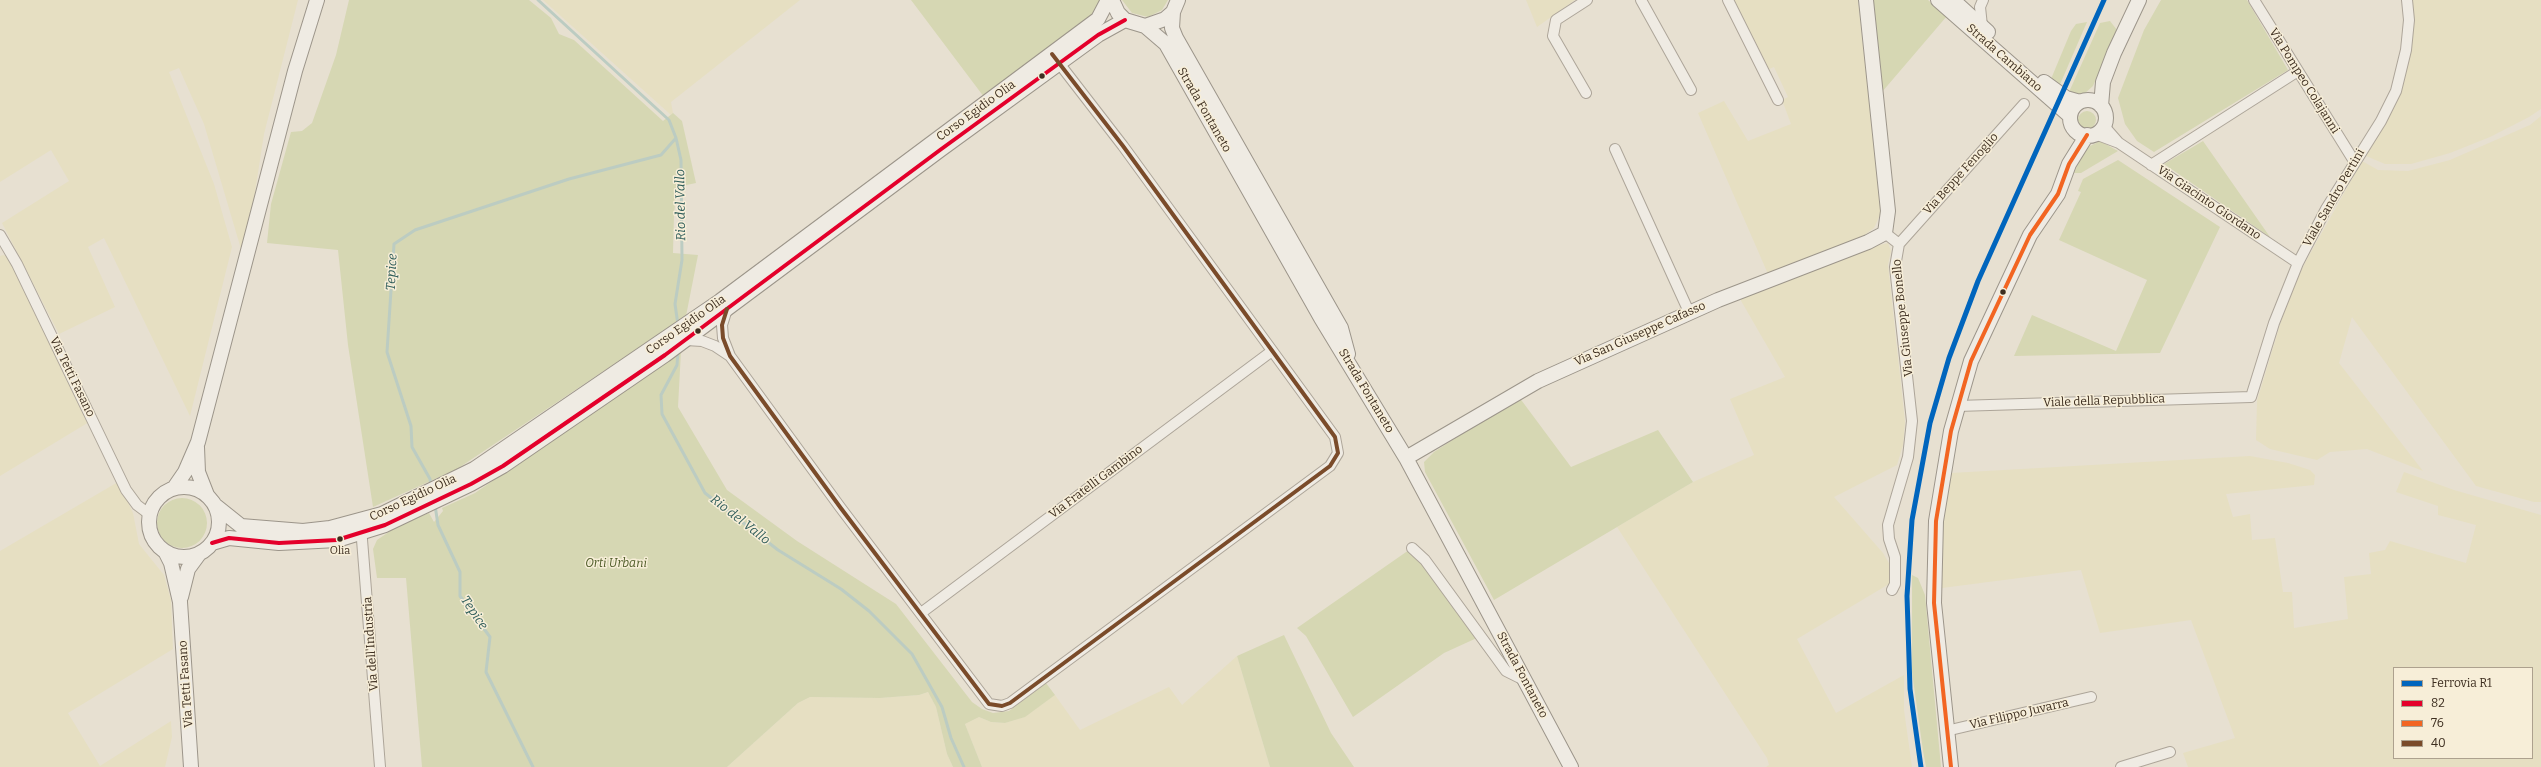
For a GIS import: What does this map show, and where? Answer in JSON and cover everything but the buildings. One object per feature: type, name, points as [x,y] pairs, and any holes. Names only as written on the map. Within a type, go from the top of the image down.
[{"type":"street","points":[[174,488],[185,472],[198,442],[296,71],[317,0]]},
{"type":"street","name":"Corso Egidio Olia","points":[[216,506],[241,526],[256,528],[302,531],[385,525],[424,500],[503,466],[686,340],[940,150],[1056,59],[1098,19],[1108,0]]},
{"type":"street","points":[[1112,0],[1118,13],[1125,20]]},
{"type":"street","points":[[1586,93],[1553,36],[1556,20],[1587,0]]},
{"type":"street","points":[[1641,0],[1691,90]]},
{"type":"street","points":[[1728,0],[1778,100]]},
{"type":"street","points":[[1866,0],[1888,211],[1885,233]]},
{"type":"street","name":"Strada Cambiano","points":[[1938,0],[2070,116]]},
{"type":"street","points":[[2101,106],[2103,82],[2114,53],[2139,0]]},
{"type":"street","name":"Via Pompeo Colajanni","points":[[2254,0],[2354,161]]},
{"type":"street","name":"Viale Sandro Pertini","points":[[2251,397],[2274,323],[2298,263],[2326,209],[2354,161],[2381,121],[2396,91],[2406,50],[2409,20],[2407,0]]},
{"type":"street","points":[[1956,2],[1981,4],[1982,26]]},
{"type":"street","name":"Strada Cambiano","points":[[1956,2],[2054,90],[2066,98],[2083,101]]},
{"type":"street","points":[[1145,26],[1165,19],[1175,6]]},
{"type":"street","points":[[1175,6],[1172,28],[1176,38],[1341,328],[1351,366]]},
{"type":"street","name":"Corso Egidio Olia","points":[[440,493],[686,325],[1056,59],[1125,20]]},
{"type":"street","name":"Strada Fontaneto","points":[[1125,20],[1145,26],[1166,44],[1351,366],[1406,458],[1571,767]]},
{"type":"street","points":[[727,309],[722,325],[723,338],[730,356],[989,704],[1002,706],[1010,703],[1330,466],[1338,453],[1335,436],[1127,152],[1056,59]]},
{"type":"street","points":[[2151,165],[2298,71]]},
{"type":"street","points":[[2090,131],[2070,116],[2075,105],[2083,101],[2103,82]]},
{"type":"street","points":[[1951,767],[1946,731],[1934,603],[1935,547],[1940,490],[1957,406],[1971,361],[2030,235],[2058,194],[2070,164],[2090,131],[2105,116],[2101,106],[2097,102],[2083,101]]},
{"type":"street","name":"Via Beppe Fenoglio","points":[[1899,244],[2024,104]]},
{"type":"street","name":"Via Giacinto Giordano","points":[[2090,131],[2119,143],[2298,263]]},
{"type":"street","points":[[1615,149],[1689,312]]},
{"type":"street","name":"Via Giuseppe Bonello","points":[[1885,233],[1899,244],[1896,267],[1912,422],[1908,457],[1888,525],[1889,539],[1895,557],[1895,584],[1892,590]]},
{"type":"street","name":"Via San Giuseppe Cafasso","points":[[1406,458],[1538,381],[1689,312],[1868,242],[1885,233]]},
{"type":"street","name":"Via Tetti Fasano","points":[[0,235],[17,264],[126,490],[137,505],[149,514]]},
{"type":"street","points":[[686,340],[702,341],[715,346],[730,356]]},
{"type":"street","name":"Via Fratelli Gambino","points":[[921,612],[1272,351]]},
{"type":"street","name":"Viale della Repubblica","points":[[1957,406],[2251,397]]},
{"type":"street","points":[[198,442],[198,472],[207,495],[216,506],[219,525],[212,543],[199,554],[176,557],[166,553],[151,536],[148,525],[149,514],[158,498],[174,488],[185,486],[197,489],[207,495]]},
{"type":"street","name":"Corso Egidio Olia","points":[[212,543],[229,538],[279,543],[309,543],[337,540],[361,527]]},
{"type":"street","name":"Via dell'Industria","points":[[361,527],[380,767]]},
{"type":"street","points":[[1412,548],[1425,560],[1506,671],[1526,681]]},
{"type":"street","name":"Via Tetti Fasano","points":[[166,553],[171,563],[180,602],[191,767]]},
{"type":"street","name":"Via Tetti Fasano","points":[[180,602],[188,569],[199,554]]},
{"type":"street","name":"Via Filippo Juvarra","points":[[1946,731],[2091,697]]},
{"type":"street","points":[[2121,767],[2170,752]]},
{"type":"shaded area","points":[[0,0],[298,0],[264,134],[253,205],[241,249],[204,124],[179,68],[169,72],[214,184],[232,247],[190,416],[104,238],[88,247],[115,307],[59,334],[2,223],[69,181],[51,150],[0,182]]},
{"type":"shaded area","points":[[543,0],[800,0],[671,102],[673,113],[671,115]]},
{"type":"shaded area","points":[[1526,0],[1575,0],[1537,27]]},
{"type":"shaded area","points":[[1733,0],[1858,0],[1880,199],[1880,215],[1874,228],[1860,238],[1768,274],[1698,113],[1724,101],[1748,141],[1791,124],[1782,100],[1788,97],[1774,67],[1767,70]]},
{"type":"shaded area","points":[[2412,0],[2541,0],[2541,109],[2529,117],[2490,137],[2450,153],[2411,164],[2385,164],[2366,156],[2385,123],[2413,23]]},
{"type":"shaded area","points":[[2541,116],[2541,502],[2534,502],[2476,486],[2352,317],[2339,363],[2423,471],[2367,449],[2330,452],[2317,460],[2270,449],[2256,440],[2257,401],[2288,298],[2306,261],[2362,161],[2378,170],[2408,171],[2450,160],[2530,125]]},
{"type":"shaded area","points":[[1888,243],[1891,251],[1888,265],[1905,422],[1903,445],[1897,465],[1834,497],[1883,553],[1890,565],[1889,584],[1797,639],[1836,713],[1904,675],[1904,710],[1912,767],[1766,767],[1769,765],[1767,758],[1617,527],[1693,482],[1754,455],[1730,399],[1785,377],[1740,299],[1872,247]]},
{"type":"shaded area","points":[[3,255],[13,258],[89,422],[0,476],[0,256]]},
{"type":"shaded area","points":[[2250,456],[2288,463],[2310,470],[2315,475],[2314,485],[2226,494],[2233,517],[2250,514],[2252,540],[2275,538],[2283,592],[2292,592],[2294,628],[2348,619],[2344,577],[2371,574],[2369,553],[2385,550],[2390,541],[2466,563],[2476,525],[2438,515],[2438,506],[2396,492],[2404,472],[2454,490],[2541,515],[2541,767],[2188,767],[2183,753],[2235,738],[2191,620],[2100,633],[2081,570],[1942,588],[1942,523],[1951,473]]},
{"type":"shaded area","points":[[118,482],[133,513],[139,544],[164,575],[171,600],[173,649],[68,713],[100,766],[171,721],[172,737],[165,767],[0,767],[0,551]]},
{"type":"shaded area","points":[[1237,656],[1270,767],[982,767],[965,724],[979,717],[991,722],[1005,723],[1024,717],[1055,695],[1080,730],[1169,687],[1182,705]]},
{"type":"shaded area","points":[[928,692],[936,707],[947,754],[953,767],[727,767],[798,703],[810,697],[880,698],[919,695]]},
{"type":"green space","points":[[349,0],[529,0],[551,18],[559,34],[574,40],[663,121],[673,113],[682,121],[696,183],[677,187],[674,214],[673,253],[698,255],[686,316],[457,469],[373,507],[348,345],[338,250],[267,243],[271,204],[291,132],[302,131],[312,123],[336,55]]},
{"type":"green space","points":[[911,0],[1101,0],[1096,13],[984,97]]},
{"type":"green space","points":[[1122,0],[1168,0],[1162,10],[1148,17],[1132,13]]},
{"type":"green space","points":[[1873,0],[1928,0],[1947,16],[1882,92]]},
{"type":"green space","points":[[2161,0],[2247,0],[2288,70],[2154,152],[2137,141],[2125,124],[2118,98],[2144,30]]},
{"type":"green space","points":[[2110,21],[2117,30],[2093,86],[2084,94],[2076,95],[2069,92],[2100,23]]},
{"type":"green space","points":[[2087,22],[2058,89],[2051,79],[2071,31],[2076,24]]},
{"type":"green space","points":[[2087,111],[2093,114],[2096,120],[2093,126],[2087,129],[2081,126],[2078,120],[2081,114]]},
{"type":"green space","points":[[2100,141],[2118,151],[2081,173],[2074,173],[2084,149]]},
{"type":"green space","points":[[2203,141],[2270,237],[2164,164]]},
{"type":"green space","points":[[2118,160],[2220,227],[2160,353],[2014,356],[2032,315],[2116,351],[2147,280],[2059,240],[2081,192],[2078,191],[2083,179]]},
{"type":"green space","name":"Orti Urbani","points":[[681,351],[678,407],[727,490],[797,541],[896,604],[972,702],[982,709],[993,713],[1009,711],[1046,683],[1055,695],[1025,717],[1005,723],[991,722],[979,717],[965,724],[982,767],[953,767],[947,754],[936,707],[928,692],[919,695],[880,698],[810,697],[798,703],[727,767],[422,767],[406,578],[377,578],[373,549],[377,540],[399,525],[429,513],[434,522],[443,511],[442,508],[475,493]]},
{"type":"green space","points":[[1519,397],[1571,467],[1658,430],[1693,482],[1494,600],[1425,472],[1424,462],[1434,452]]},
{"type":"green space","points":[[177,498],[187,498],[200,505],[207,518],[207,528],[200,541],[187,548],[177,548],[168,544],[161,537],[157,528],[157,518],[161,509],[168,502]]},
{"type":"green space","points":[[1409,550],[1417,556],[1479,637],[1444,653],[1353,717],[1306,636],[1297,628]]},
{"type":"green space","points":[[1912,575],[1918,578],[1925,595],[1941,767],[1926,767],[1923,751],[1912,672]]},
{"type":"green space","points":[[1284,635],[1331,733],[1354,767],[1270,767],[1237,656]]},
{"type":"waterway","name":"Tepice","points":[[431,486],[430,479],[412,447],[411,426],[387,352],[394,244],[415,230],[569,179],[661,155],[676,138],[669,120],[538,0]]},
{"type":"waterway","name":"Rio del Vallo","points":[[676,138],[681,160],[682,260],[675,304],[678,325]]},
{"type":"waterway","name":"Rio del Vallo","points":[[678,352],[677,365],[661,395],[662,414],[705,493],[778,550],[841,589],[869,611],[912,654],[942,707],[951,738],[964,767]]},
{"type":"waterway","name":"Tepice","points":[[435,505],[438,525],[460,572],[460,596],[490,637],[486,672],[533,767]]},
{"type":"rail line","name":"R1","points":[[1921,767],[1910,689],[1907,596],[1912,520],[1930,423],[1949,358],[1978,281],[2104,0]]},
{"type":"transit line","name":"82","points":[[212,543],[229,538],[279,543],[337,540],[385,525],[471,484],[503,466],[665,355],[940,150],[1098,35],[1125,20]]},
{"type":"transit line","name":"40","points":[[727,309],[722,325],[723,338],[730,356],[840,507],[989,704],[1002,706],[1010,703],[1330,466],[1338,453],[1335,437],[1123,146],[1052,54]]},
{"type":"transit line","name":"76","points":[[1951,767],[1934,603],[1936,521],[1951,431],[1971,361],[2030,235],[2058,194],[2069,164],[2087,135]]},
{"type":"place","name":"Olia","points":[[340,539]]}]
